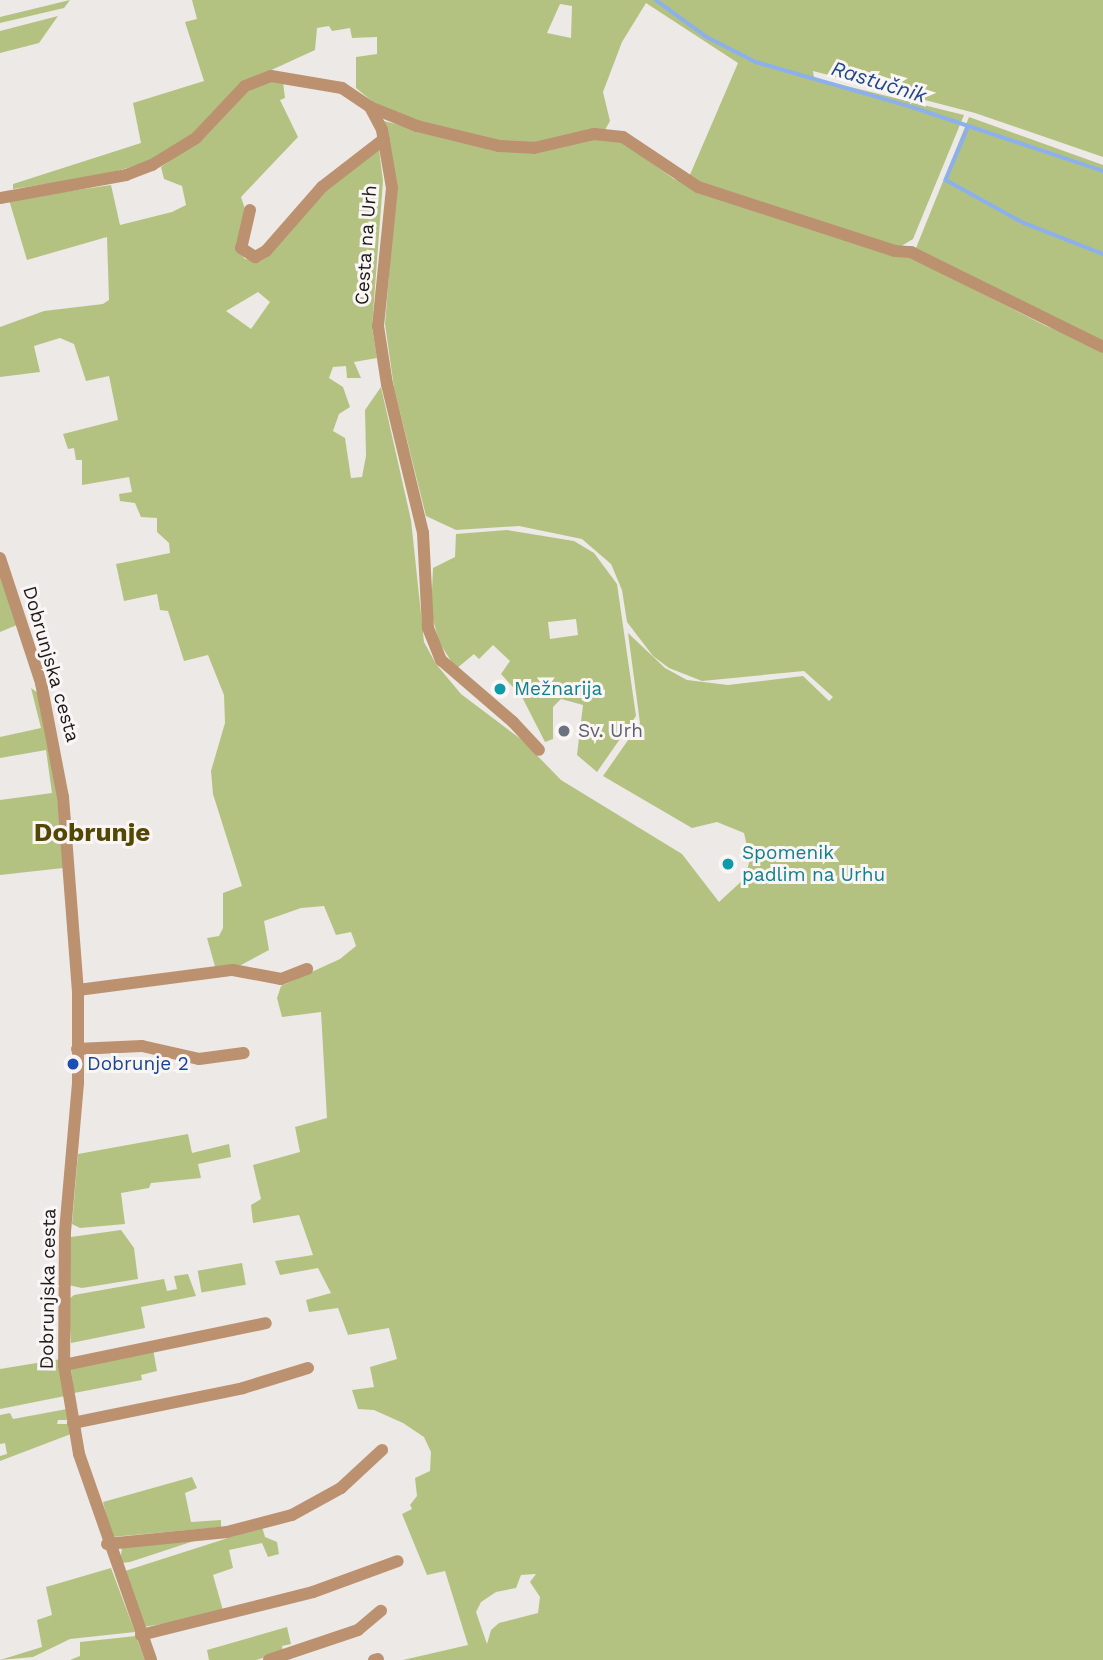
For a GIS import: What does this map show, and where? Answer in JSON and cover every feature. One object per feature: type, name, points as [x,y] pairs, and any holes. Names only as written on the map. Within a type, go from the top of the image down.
[{"type":"street","points":[[0,198],[126,175],[152,164],[196,138],[245,86],[271,76],[342,88],[370,107],[417,126],[499,146],[534,148],[594,134],[623,137],[698,187],[895,251],[911,252],[1103,346]]},
{"type":"street","name":"Cesta na Urh","points":[[370,107],[384,139],[392,188],[378,326],[387,384],[423,533],[428,628],[441,660],[513,722],[539,751]]},
{"type":"street","points":[[250,210],[241,248],[255,257],[267,250],[322,187],[384,139]]},
{"type":"street","name":"Dobrunjska cesta","points":[[0,558],[33,654],[58,759],[78,990],[77,1049],[65,1232],[64,1365],[73,1423],[107,1544],[150,1660]]},
{"type":"street","points":[[78,990],[233,970],[281,979],[307,969]]},
{"type":"street","points":[[77,1049],[142,1046],[199,1059],[244,1053]]},
{"type":"street","points":[[64,1365],[266,1323]]},
{"type":"street","points":[[73,1423],[243,1388],[308,1368]]},
{"type":"street","points":[[107,1544],[227,1532],[292,1515],[341,1488],[382,1450]]},
{"type":"street","points":[[141,1635],[313,1592],[398,1561]]},
{"type":"street","points":[[269,1660],[358,1630],[381,1611]]},
{"type":"green space","points":[[70,0],[64,8],[0,23],[0,17]]},
{"type":"green space","points":[[192,0],[1103,0],[1103,157],[975,113],[813,71],[814,78],[964,115],[913,239],[898,248],[712,188],[689,177],[738,63],[646,3],[622,42],[603,92],[610,121],[605,130],[555,142],[504,143],[414,123],[373,102],[356,88],[356,57],[377,54],[377,37],[352,38],[350,28],[332,31],[329,26],[317,28],[315,50],[245,82],[193,134],[150,161],[101,176],[13,189],[13,184],[141,143],[133,103],[204,81],[185,22],[197,19]],"holes":[[[560,4],[572,6],[571,38],[547,33]]]},
{"type":"green space","points":[[58,16],[39,43],[0,53],[0,31]]},
{"type":"green space","points":[[263,82],[283,82],[285,98],[280,100],[298,137],[241,197],[245,209],[239,252],[245,259],[254,260],[323,191],[379,149],[383,181],[372,327],[377,358],[354,362],[361,378],[347,378],[346,366],[333,367],[329,378],[343,387],[350,407],[339,414],[333,431],[345,438],[351,478],[362,477],[366,456],[365,410],[381,387],[411,520],[424,642],[436,664],[461,694],[522,740],[561,780],[682,854],[719,902],[745,878],[750,859],[744,833],[717,822],[692,828],[603,776],[640,723],[628,633],[665,668],[687,680],[728,685],[803,676],[829,701],[833,697],[804,671],[702,681],[669,668],[653,656],[627,622],[622,590],[611,564],[582,539],[519,526],[456,530],[426,516],[394,388],[385,324],[396,188],[384,121],[499,150],[595,137],[619,139],[674,179],[908,256],[1046,326],[1103,348],[1103,1660],[403,1660],[468,1645],[445,1571],[427,1575],[402,1514],[412,1509],[410,1505],[417,1496],[415,1478],[430,1471],[431,1452],[424,1437],[403,1423],[374,1410],[358,1409],[352,1390],[374,1387],[370,1367],[397,1359],[389,1328],[348,1335],[338,1308],[309,1312],[306,1300],[331,1293],[318,1268],[280,1275],[275,1261],[313,1255],[299,1215],[253,1223],[251,1205],[261,1199],[253,1165],[300,1152],[295,1127],[327,1118],[321,1012],[282,1017],[277,998],[281,986],[340,959],[356,946],[351,932],[336,935],[324,906],[301,908],[264,921],[269,950],[241,965],[216,970],[207,938],[219,936],[223,928],[223,893],[242,886],[213,794],[211,771],[225,723],[224,695],[208,655],[184,661],[168,611],[160,610],[157,594],[124,601],[116,564],[170,553],[169,543],[157,532],[157,518],[141,517],[135,503],[120,501],[119,494],[132,492],[129,477],[82,485],[82,460],[76,460],[74,448],[68,449],[63,434],[118,420],[109,376],[86,381],[74,344],[60,338],[34,346],[40,372],[0,377],[0,327],[44,311],[103,304],[109,300],[107,237],[27,260],[9,200],[111,185],[120,225],[172,212],[186,205],[182,186],[164,179],[161,167],[198,141],[250,87]],"holes":[[[258,292],[270,302],[251,329],[226,311]],[[536,1574],[530,1582],[540,1597],[538,1613],[499,1623],[491,1630],[487,1644],[476,1612],[481,1602],[496,1592],[516,1588],[521,1575]]]},
{"type":"green space","points":[[969,117],[1103,165],[1103,342],[916,248]]},
{"type":"green space","points":[[507,530],[574,541],[594,553],[617,584],[636,716],[597,772],[577,755],[583,705],[561,699],[553,707],[553,739],[545,742],[522,697],[501,674],[510,661],[493,645],[479,659],[474,654],[456,669],[439,642],[431,612],[433,568],[455,557],[456,534]],"holes":[[[576,619],[578,635],[550,639],[548,622]]]},
{"type":"green space","points":[[0,574],[17,625],[0,632]]},
{"type":"green space","points":[[31,688],[38,693],[55,770],[63,868],[0,875],[0,800],[52,793],[46,750],[0,758],[0,737],[41,728]]},
{"type":"green space","points":[[188,1134],[192,1153],[229,1144],[231,1157],[198,1164],[201,1178],[151,1183],[149,1188],[121,1193],[125,1224],[80,1228],[72,1224],[78,1154]]},
{"type":"green space","points":[[121,1230],[134,1248],[138,1279],[82,1288],[68,1285],[71,1237]]},
{"type":"green space","points":[[242,1263],[246,1285],[202,1292],[198,1271]]},
{"type":"green space","points":[[188,1274],[196,1296],[141,1307],[145,1328],[71,1343],[68,1300],[74,1295],[164,1279],[167,1291],[177,1289],[174,1276]]},
{"type":"green space","points":[[153,1349],[157,1371],[141,1375],[142,1380],[74,1393],[71,1369]]},
{"type":"green space","points":[[61,1359],[65,1396],[0,1409],[0,1369]]},
{"type":"green space","points":[[67,1409],[68,1420],[58,1420],[57,1424],[69,1424],[71,1434],[0,1461],[0,1456],[7,1454],[5,1443],[0,1444],[0,1415],[10,1413],[13,1419]]},
{"type":"green space","points":[[192,1477],[197,1488],[185,1493],[191,1522],[221,1520],[221,1527],[112,1537],[103,1502]]},
{"type":"green space","points":[[262,1527],[265,1537],[277,1542],[279,1554],[268,1557],[262,1543],[229,1550],[233,1568],[213,1575],[224,1614],[143,1627],[125,1571]]},
{"type":"green space","points":[[203,1538],[130,1562],[120,1563],[122,1547]]},
{"type":"green space","points":[[111,1568],[135,1632],[70,1639],[33,1657],[0,1660],[42,1647],[37,1620],[52,1615],[46,1587]]},
{"type":"green space","points":[[287,1627],[291,1644],[282,1646],[283,1652],[256,1660],[209,1660],[207,1650]]},
{"type":"green space","points":[[136,1636],[145,1660],[70,1660],[80,1656],[80,1642]]},
{"type":"waterway","name":"Rastučnik","points":[[656,0],[707,37],[756,62],[915,108],[1103,171]]},
{"type":"waterway","points":[[968,128],[946,180],[1024,223],[1103,254]]},
{"type":"place","name":"Mežnarija","points":[[500,689]]},
{"type":"place","name":"Sv. Urh","points":[[564,731]]},
{"type":"place","name":"Spomenik padlim na Urhu","points":[[728,864]]},
{"type":"place","name":"Dobrunje 2","points":[[73,1064]]},
{"type":"district","name":"Dobrunje","points":[[92,833]]}]
